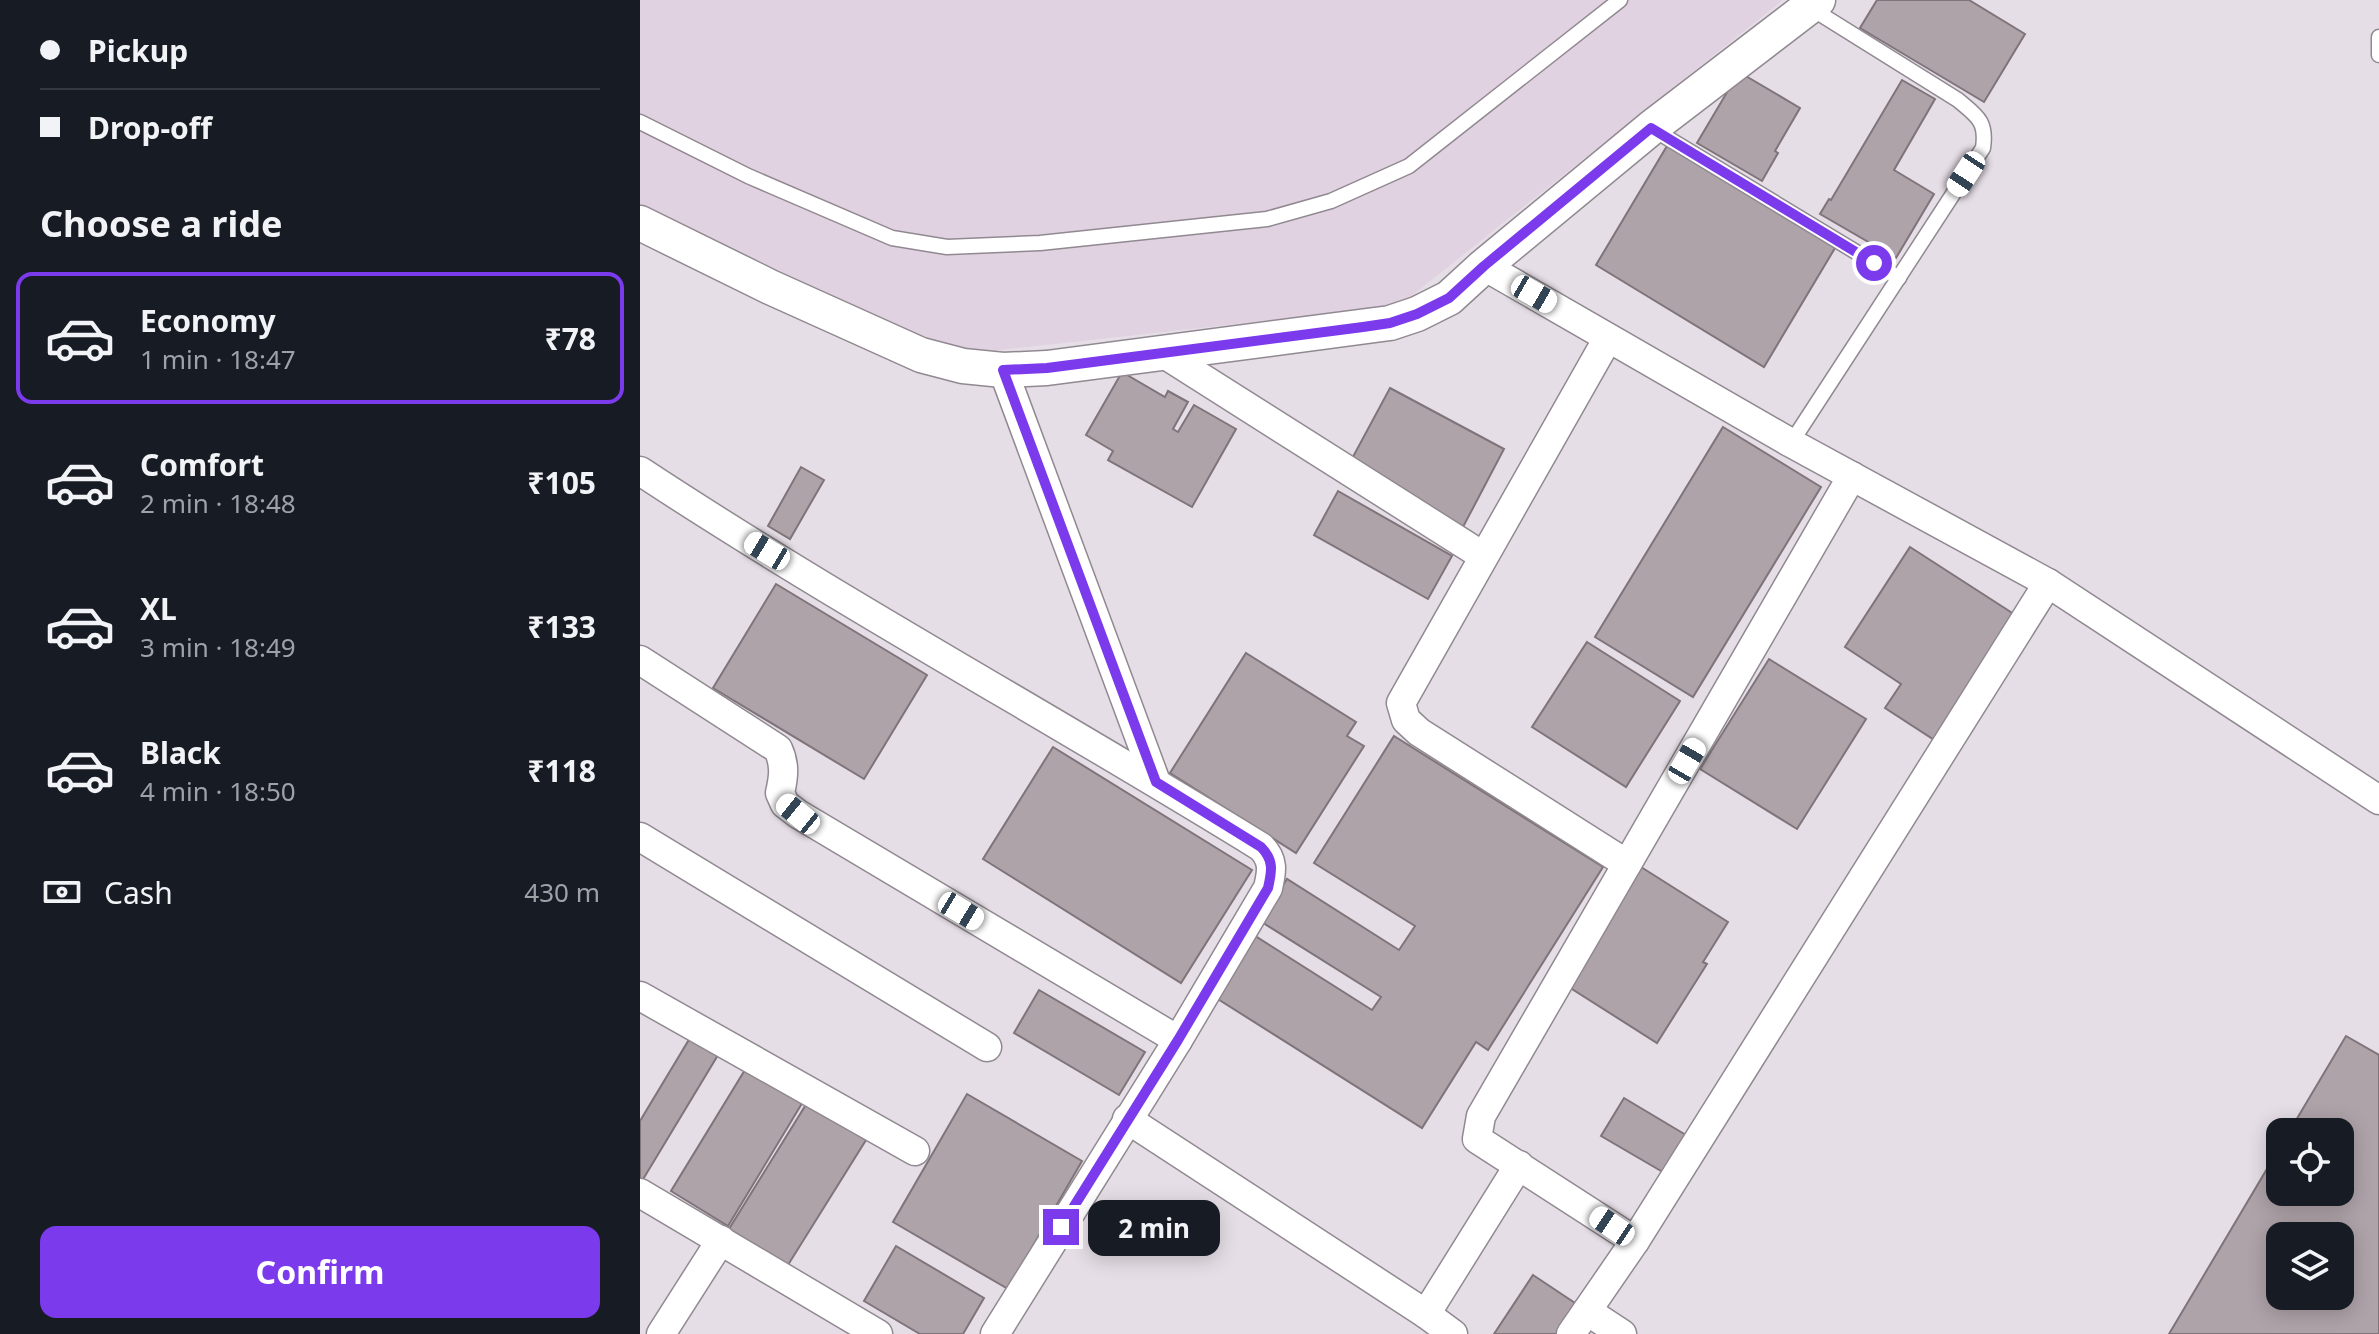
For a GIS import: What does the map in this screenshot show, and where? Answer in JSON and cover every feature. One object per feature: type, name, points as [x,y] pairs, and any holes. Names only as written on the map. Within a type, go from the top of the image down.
[{"type":"street","points":[[640,223],[770,287],[921,355],[963,366],[1003,370],[1047,368],[1390,323],[1449,298],[1651,128],[1813,3]]},
{"type":"street","points":[[1484,266],[1791,443],[2048,583],[2379,800]]},
{"type":"street","points":[[1608,338],[1401,703],[1406,720],[1419,732],[1627,864]]},
{"type":"street","points":[[1161,352],[1483,556]]},
{"type":"street","points":[[1003,370],[1156,782]]},
{"type":"street","points":[[640,471],[716,521],[1156,782],[1270,855],[1272,870],[1268,888],[1178,1040],[995,1334]]},
{"type":"street","points":[[1635,1241],[1477,1139],[1481,1116],[1852,476]]},
{"type":"street","points":[[1622,1334],[1579,1322],[1635,1241],[2048,583]]},
{"type":"street","points":[[640,660],[778,749],[784,761],[780,793],[785,804],[798,814],[1178,1040]]},
{"type":"street","points":[[640,837],[987,1047]]},
{"type":"street","points":[[640,996],[915,1151]]},
{"type":"street","points":[[1127,1119],[1453,1334]]},
{"type":"street","points":[[1426,1314],[1519,1165]]},
{"type":"street","points":[[640,1193],[878,1334]]},
{"type":"street","points":[[661,1334],[721,1240]]},
{"type":"lane","points":[[640,122],[748,176],[892,238],[947,247],[1040,243],[1267,219],[1331,201],[1409,166],[1620,0]]},
{"type":"lane","points":[[1791,443],[1983,148],[1985,130],[1977,116],[1958,100],[1813,3]]},
{"type":"lane","points":[[2379,37],[2379,55]]},
{"type":"lane","points":[[1651,128],[1899,278]]},
{"type":"shaded area","points":[[640,0],[1783,0],[1399,306],[963,354],[640,208]]},
{"type":"building","points":[[1877,0],[1969,0],[2025,34],[1984,102],[1860,28]]},
{"type":"building","points":[[1739,72],[1800,108],[1762,181],[1697,143]]},
{"type":"building","points":[[1902,80],[1935,99],[1894,170],[1934,194],[1896,258],[1820,214]]},
{"type":"building","points":[[1670,141],[1838,243],[1764,367],[1596,265]]},
{"type":"building","points":[[1122,372],[1165,397],[1168,391],[1188,402],[1173,429],[1178,432],[1194,405],[1236,429],[1192,507],[1108,460],[1113,451],[1086,435]]},
{"type":"building","points":[[1390,388],[1504,449],[1463,527],[1348,466]]},
{"type":"building","points":[[1723,427],[1821,487],[1693,697],[1595,637]]},
{"type":"building","points":[[801,467],[824,480],[790,539],[768,526]]},
{"type":"building","points":[[1338,491],[1452,556],[1428,599],[1314,535]]},
{"type":"building","points":[[1910,547],[2020,618],[1939,743],[1885,708],[1901,684],[1845,647]]},
{"type":"building","points":[[776,584],[927,675],[864,779],[713,688]]},
{"type":"building","points":[[1587,642],[1680,701],[1626,787],[1532,727]]},
{"type":"building","points":[[1246,653],[1356,722],[1347,736],[1364,746],[1296,853],[1170,773]]},
{"type":"building","points":[[1769,659],[1866,719],[1797,829],[1700,769]]},
{"type":"building","points":[[1394,736],[1603,867],[1488,1050],[1476,1042],[1422,1128],[1213,996],[1252,934],[1372,1010],[1381,997],[1260,921],[1287,879],[1399,950],[1415,926],[1314,863]]},
{"type":"building","points":[[1053,747],[1252,870],[1181,983],[983,859]]},
{"type":"building","points":[[1641,867],[1728,922],[1703,962],[1707,964],[1657,1043],[1564,984]]},
{"type":"building","points":[[1039,990],[1145,1052],[1119,1095],[1014,1033]]},
{"type":"building","points":[[2346,1036],[2379,1055],[2379,1334],[2169,1334],[2266,1171],[2266,1206],[2354,1206],[2354,1118],[2297,1118]]},
{"type":"building","points":[[690,1038],[718,1055],[642,1181],[640,1121]]},
{"type":"building","points":[[748,1065],[804,1100],[728,1226],[671,1191]]},
{"type":"building","points":[[967,1094],[1082,1161],[1008,1289],[893,1222]]},
{"type":"building","points":[[1624,1098],[1696,1141],[1673,1178],[1601,1136]]},
{"type":"building","points":[[807,1103],[866,1140],[788,1265],[729,1229]]},
{"type":"building","points":[[896,1246],[984,1298],[963,1334],[920,1334],[864,1301]]},
{"type":"building","points":[[1533,1275],[1581,1307],[1563,1334],[1494,1334]]},
{"type":"route","points":[[1061,1227],[1178,1040],[1268,888],[1272,870],[1270,855],[1261,847],[1156,782],[1003,370],[1047,368],[1363,327],[1390,323],[1417,314],[1449,298],[1651,128],[1874,263]]}]
